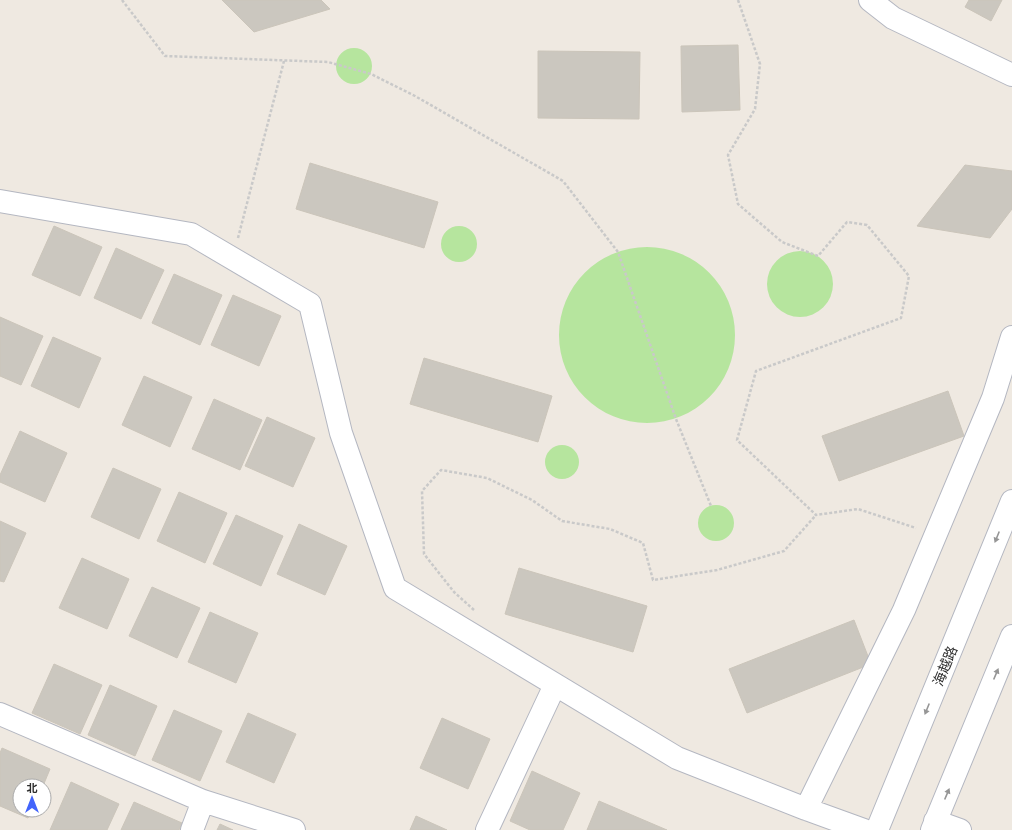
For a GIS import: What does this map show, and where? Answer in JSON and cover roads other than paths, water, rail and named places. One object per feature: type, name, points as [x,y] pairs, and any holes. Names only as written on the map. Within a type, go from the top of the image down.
[{"type":"street","points":[[870,0],[893,18],[1012,75]]},
{"type":"street","points":[[0,201],[191,234],[310,304],[341,433],[395,588],[677,758],[806,809],[864,830]]},
{"type":"street","points":[[806,809],[904,610],[993,398],[1012,337]]},
{"type":"street","name":"海越路","points":[[877,830],[1012,501]]},
{"type":"street","points":[[960,830],[933,826],[1012,636]]},
{"type":"street","points":[[488,830],[555,685]]},
{"type":"street","points":[[0,714],[203,801],[294,830]]},
{"type":"street","points":[[192,830],[203,801]]}]
